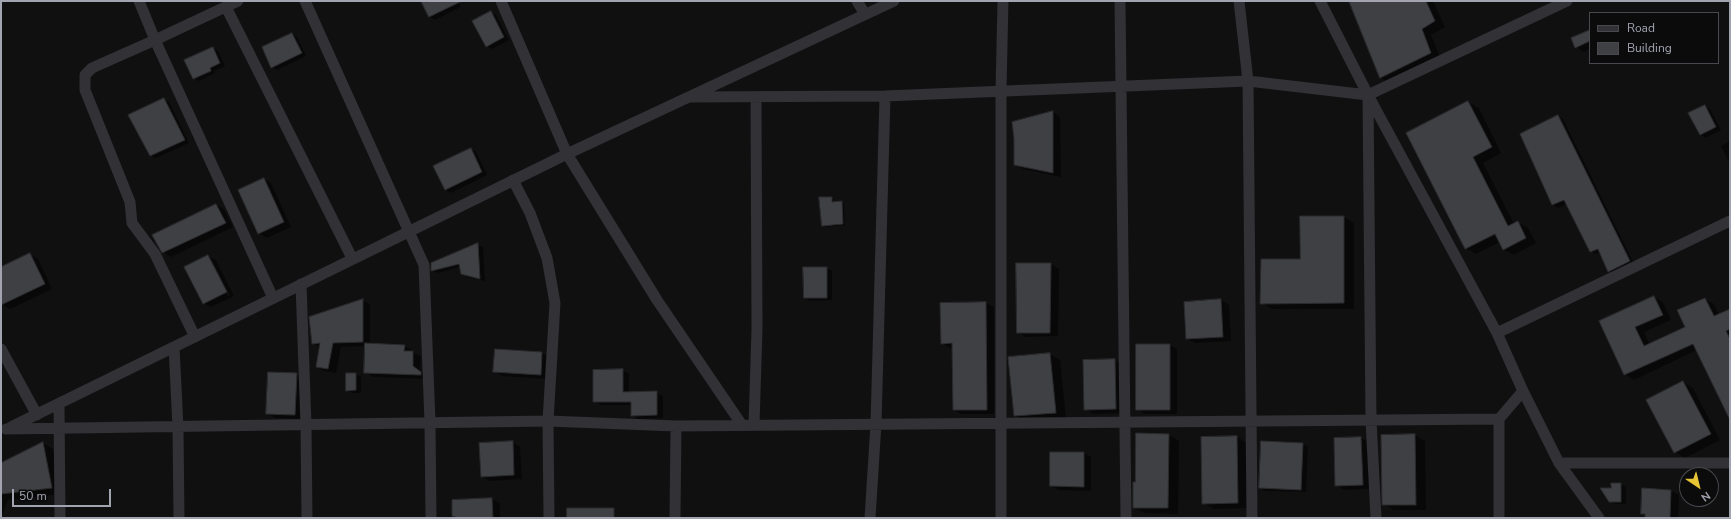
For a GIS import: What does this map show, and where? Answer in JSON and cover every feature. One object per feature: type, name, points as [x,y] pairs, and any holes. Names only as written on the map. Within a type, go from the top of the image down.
[{"type":"street","points":[[139,1],[155,40],[272,298]]},
{"type":"street","points":[[195,337],[155,254],[132,223],[130,202],[85,90],[85,76],[92,68],[238,1]]},
{"type":"street","points":[[305,1],[424,265],[430,422],[431,518]]},
{"type":"street","points":[[501,1],[567,154],[657,300],[742,425]]},
{"type":"street","points":[[857,1],[865,14]]},
{"type":"street","points":[[3,430],[37,415],[409,230],[685,97],[894,1]]},
{"type":"street","points":[[1001,518],[1001,91],[1003,1]]},
{"type":"street","points":[[1120,1],[1126,518]]},
{"type":"street","points":[[1239,1],[1248,82],[1252,518]]},
{"type":"street","points":[[1320,1],[1368,95],[1497,333],[1523,391],[1559,463],[1599,518]]},
{"type":"street","points":[[685,97],[885,96],[1248,82],[1368,95],[1567,1]]},
{"type":"street","points":[[226,7],[352,258]]},
{"type":"street","points":[[1368,95],[1371,420],[1376,518]]},
{"type":"street","points":[[870,518],[876,424],[885,96]]},
{"type":"street","points":[[754,425],[757,329],[756,97]]},
{"type":"street","points":[[513,180],[530,213],[548,258],[555,303],[548,420],[550,518]]},
{"type":"street","points":[[1497,333],[1730,221]]},
{"type":"street","points":[[301,284],[306,425],[307,518]]},
{"type":"street","points":[[174,347],[178,427],[179,518]]},
{"type":"street","points":[[1,349],[37,415]]},
{"type":"street","points":[[1499,518],[1499,418],[1523,391]]},
{"type":"street","points":[[59,404],[60,518]]},
{"type":"street","points":[[3,430],[548,420],[676,426],[1499,418]]},
{"type":"street","points":[[675,518],[676,426]]},
{"type":"street","points":[[1559,463],[1730,463]]},
{"type":"building","points":[[421,1],[462,1],[429,17]]},
{"type":"building","points":[[1349,1],[1426,1],[1435,21],[1422,29],[1431,53],[1380,78]]},
{"type":"building","points":[[491,11],[504,37],[486,47],[472,21]]},
{"type":"building","points":[[1589,30],[1589,41],[1575,48],[1571,38]]},
{"type":"building","points":[[292,33],[302,53],[271,68],[262,47]]},
{"type":"building","points":[[213,47],[220,63],[210,68],[211,71],[193,79],[184,60]]},
{"type":"building","points":[[164,98],[185,140],[150,156],[128,115]]},
{"type":"building","points":[[1468,101],[1492,147],[1473,157],[1508,226],[1518,221],[1526,238],[1503,250],[1495,234],[1465,249],[1406,133]]},
{"type":"building","points":[[1705,105],[1716,127],[1700,135],[1688,113]]},
{"type":"building","points":[[1053,111],[1053,173],[1014,165],[1014,138],[1012,122]]},
{"type":"building","points":[[1558,115],[1630,261],[1608,272],[1598,249],[1590,252],[1564,200],[1552,205],[1520,134]]},
{"type":"building","points":[[471,148],[482,172],[445,190],[433,166]]},
{"type":"building","points":[[264,178],[284,222],[258,234],[238,190]]},
{"type":"building","points":[[819,197],[832,197],[832,202],[842,201],[843,224],[822,226]]},
{"type":"building","points":[[216,204],[226,223],[162,253],[152,235]]},
{"type":"building","points":[[1300,216],[1344,216],[1344,303],[1260,304],[1261,259],[1300,259]]},
{"type":"building","points":[[478,243],[480,279],[461,274],[459,264],[431,271],[431,263]]},
{"type":"building","points":[[30,253],[45,284],[1,305],[1,267]]},
{"type":"building","points":[[208,255],[227,292],[203,304],[184,267]]},
{"type":"building","points":[[1016,263],[1051,263],[1050,333],[1017,333]]},
{"type":"building","points":[[803,267],[827,267],[827,298],[804,298]]},
{"type":"building","points":[[1654,296],[1663,315],[1635,327],[1644,346],[1685,327],[1677,310],[1705,298],[1714,316],[1730,309],[1730,329],[1726,331],[1730,339],[1730,420],[1693,344],[1624,375],[1599,321]]},
{"type":"building","points":[[363,299],[363,342],[333,343],[328,369],[316,367],[320,343],[312,344],[309,317]]},
{"type":"building","points":[[1221,299],[1223,337],[1186,339],[1184,302]]},
{"type":"building","points":[[986,302],[987,410],[953,410],[952,343],[941,344],[940,303]]},
{"type":"building","points":[[365,343],[405,345],[404,351],[413,351],[413,366],[421,372],[421,375],[364,373]]},
{"type":"building","points":[[1136,344],[1170,344],[1170,410],[1136,410]]},
{"type":"building","points":[[495,349],[542,352],[541,375],[493,372]]},
{"type":"building","points":[[1050,353],[1056,413],[1014,416],[1008,357]]},
{"type":"building","points":[[1115,359],[1116,409],[1084,410],[1083,360]]},
{"type":"building","points":[[623,369],[623,392],[657,391],[657,415],[631,416],[631,402],[593,402],[593,370]]},
{"type":"building","points":[[268,372],[297,373],[295,415],[266,414]]},
{"type":"building","points":[[346,373],[356,373],[356,390],[346,391]]},
{"type":"building","points":[[1683,381],[1711,434],[1674,453],[1646,400]]},
{"type":"building","points":[[1136,433],[1169,434],[1168,508],[1133,508]]},
{"type":"building","points":[[1415,434],[1416,505],[1382,505],[1381,435]]},
{"type":"building","points":[[1237,436],[1238,503],[1202,504],[1201,437]]},
{"type":"building","points":[[1361,437],[1363,485],[1335,486],[1334,438]]},
{"type":"building","points":[[513,441],[514,475],[481,477],[479,443]]},
{"type":"building","points":[[1261,441],[1303,443],[1301,490],[1259,488]]},
{"type":"building","points":[[43,442],[52,488],[1,494],[1,463]]},
{"type":"building","points":[[1050,452],[1084,452],[1084,487],[1050,486]]},
{"type":"building","points":[[1611,483],[1621,483],[1621,502],[1609,502],[1600,488],[1611,488]]},
{"type":"building","points":[[1642,488],[1671,490],[1670,518],[1645,518],[1645,514],[1641,514]]},
{"type":"building","points":[[492,498],[493,518],[458,518],[452,516],[452,500]]},
{"type":"building","points":[[567,508],[614,508],[614,518],[567,518]]}]
